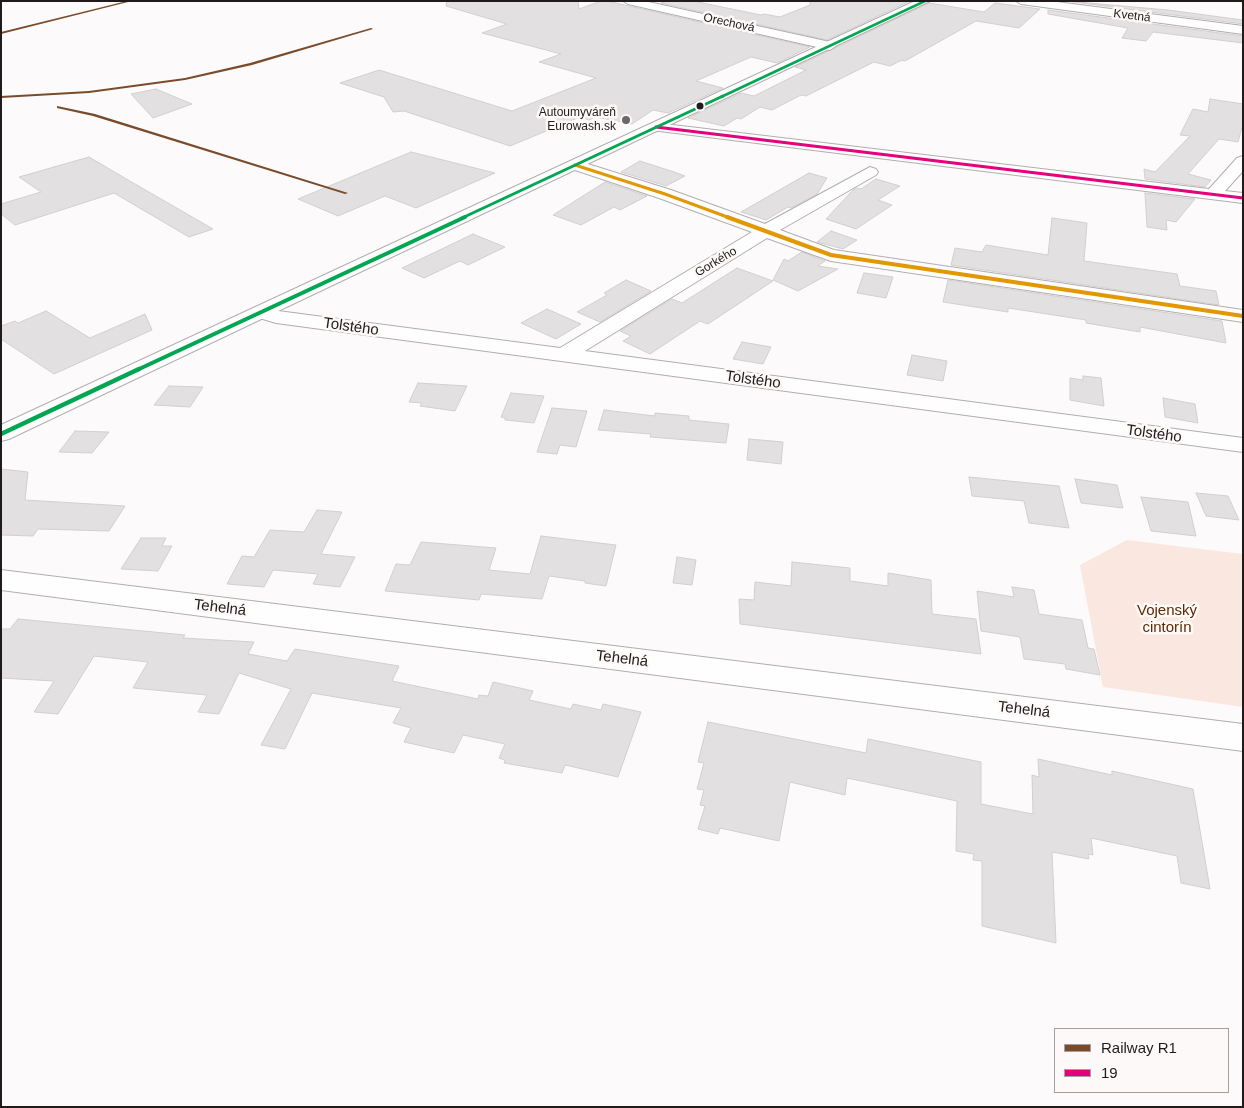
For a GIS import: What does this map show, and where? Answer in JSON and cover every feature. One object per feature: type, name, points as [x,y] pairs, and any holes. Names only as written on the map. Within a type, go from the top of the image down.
[{"type":"street","name":"Orechová","points":[[628,1],[830,46]]},
{"type":"street","points":[[1,434],[263,313],[925,1]]},
{"type":"street","name":"Kvetná","points":[[1021,1],[1243,30]]},
{"type":"street","points":[[656,127],[1243,198]]},
{"type":"street","points":[[1213,194],[1243,161]]},
{"type":"street","points":[[575,165],[665,194],[831,255],[1243,316]]},
{"type":"street","name":"Gorkého","points":[[564,355],[766,231],[870,172]]},
{"type":"street","name":"Tolstého","points":[[263,313],[276,317],[1243,445]]},
{"type":"street","name":"Tehelná","points":[[1,580],[1243,738]]},
{"type":"green space","name":"Vojenský cintorín","points":[[1127,540],[1243,554],[1243,707],[1103,687],[1080,565]]},
{"type":"building","points":[[447,1],[578,1],[579,9],[601,1],[607,1],[810,47],[777,63],[751,57],[696,81],[723,88],[668,113],[653,110],[632,124],[596,117],[589,120],[580,117],[510,146],[404,111],[393,112],[384,97],[340,83],[379,70],[512,111],[596,78],[539,62],[561,54],[482,33],[507,24],[446,6]]},
{"type":"building","points":[[665,1],[693,1],[780,17],[810,5],[810,1],[910,1],[827,40],[661,3]]},
{"type":"building","points":[[1066,1],[1168,10],[1243,20],[1243,24]]},
{"type":"building","points":[[929,3],[984,12],[995,3],[1040,9],[1019,28],[976,21],[905,61],[902,60],[890,66],[874,62],[806,96],[801,95],[772,110],[760,107],[741,119],[737,118],[724,126],[688,118],[741,93],[754,96],[806,70],[795,67]]},
{"type":"building","points":[[1048,10],[1243,36],[1243,43],[1153,32],[1146,41],[1122,38],[1128,28],[1048,14]]},
{"type":"building","points":[[156,89],[192,104],[153,118],[131,94]]},
{"type":"building","points":[[1210,99],[1243,104],[1243,124],[1238,142],[1219,139],[1188,174],[1211,180],[1205,187],[1145,179],[1144,169],[1155,172],[1190,136],[1180,135],[1193,109],[1208,112]]},
{"type":"building","points":[[411,152],[495,173],[416,208],[385,196],[338,216],[298,199]]},
{"type":"building","points":[[89,157],[213,229],[189,237],[114,193],[15,225],[1,214],[1,204],[41,192],[19,177]]},
{"type":"building","points":[[640,161],[685,176],[666,186],[621,172]]},
{"type":"building","points":[[809,173],[827,178],[817,194],[791,208],[788,207],[766,220],[741,212]]},
{"type":"building","points":[[876,179],[900,186],[878,200],[892,205],[856,229],[826,219],[853,190],[861,189]]},
{"type":"building","points":[[605,182],[647,196],[620,210],[614,207],[581,225],[553,215]]},
{"type":"building","points":[[1145,193],[1195,199],[1176,222],[1166,220],[1167,230],[1147,227]]},
{"type":"building","points":[[1052,218],[1087,223],[1084,261],[1177,274],[1180,286],[1216,291],[1219,305],[951,265],[955,248],[982,252],[986,245],[1048,255]]},
{"type":"building","points":[[831,231],[857,240],[843,249],[817,242]]},
{"type":"building","points":[[473,234],[505,247],[468,265],[460,261],[424,278],[402,268]]},
{"type":"building","points":[[802,252],[825,261],[818,266],[838,269],[798,291],[773,280],[784,259],[788,261]]},
{"type":"building","points":[[737,268],[773,281],[708,324],[700,321],[650,354],[623,341],[631,336],[620,331],[672,299],[682,303]]},
{"type":"building","points":[[864,273],[893,277],[886,298],[857,293]]},
{"type":"building","points":[[626,280],[651,291],[600,322],[577,312],[607,295],[604,293]]},
{"type":"building","points":[[948,280],[1222,321],[1226,343],[1140,327],[1140,332],[1086,323],[1086,320],[1008,308],[1008,312],[943,302]]},
{"type":"building","points":[[547,309],[581,324],[556,339],[521,323]]},
{"type":"building","points":[[46,311],[90,338],[145,314],[152,330],[54,374],[1,339],[1,326],[15,321],[18,323]]},
{"type":"building","points":[[742,342],[771,347],[763,364],[733,359]]},
{"type":"building","points":[[912,355],[947,361],[943,381],[907,375]]},
{"type":"building","points":[[1083,376],[1101,378],[1104,406],[1070,400],[1070,378],[1083,380]]},
{"type":"building","points":[[418,383],[467,386],[455,411],[420,406],[422,403],[409,402]]},
{"type":"building","points":[[169,386],[203,387],[190,407],[154,405]]},
{"type":"building","points":[[511,393],[544,396],[534,423],[505,420],[505,418],[501,417]]},
{"type":"building","points":[[1163,398],[1195,404],[1198,423],[1165,417]]},
{"type":"building","points":[[552,408],[587,411],[576,447],[560,445],[557,454],[537,452]]},
{"type":"building","points":[[604,410],[655,416],[655,413],[689,416],[689,420],[729,424],[726,443],[650,437],[651,434],[598,430]]},
{"type":"building","points":[[75,431],[109,432],[92,453],[59,452]]},
{"type":"building","points":[[749,439],[783,442],[781,464],[747,460]]},
{"type":"building","points":[[1,469],[28,472],[25,500],[125,506],[109,531],[38,529],[33,536],[1,535]]},
{"type":"building","points":[[969,477],[1059,486],[1069,528],[1029,523],[1024,501],[972,496]]},
{"type":"building","points":[[1075,479],[1117,485],[1123,508],[1081,503]]},
{"type":"building","points":[[1196,493],[1228,496],[1239,520],[1206,516]]},
{"type":"building","points":[[1141,497],[1188,502],[1196,536],[1151,531]]},
{"type":"building","points":[[317,510],[342,512],[321,554],[355,557],[340,587],[313,584],[318,574],[273,570],[264,587],[227,584],[242,556],[254,557],[270,530],[304,532]]},
{"type":"building","points":[[541,536],[616,545],[606,586],[549,576],[542,599],[481,594],[479,600],[385,591],[396,564],[410,565],[421,542],[496,548],[489,570],[530,574]]},
{"type":"building","points":[[141,538],[166,538],[162,546],[172,546],[158,571],[121,569]]},
{"type":"building","points":[[677,557],[696,560],[692,585],[673,583]]},
{"type":"building","points":[[792,562],[850,568],[850,581],[888,586],[888,573],[931,580],[932,614],[976,619],[981,654],[740,624],[739,599],[754,600],[755,582],[791,586]]},
{"type":"building","points":[[1012,587],[1034,590],[1039,614],[1082,620],[1088,648],[1094,649],[1100,675],[1066,669],[1065,664],[1024,659],[1020,637],[981,631],[977,591],[1014,597]]},
{"type":"building","points":[[18,619],[185,635],[183,638],[254,642],[248,654],[287,661],[295,649],[399,666],[392,681],[478,699],[479,695],[488,696],[493,682],[533,691],[529,700],[571,709],[573,704],[601,710],[603,704],[641,712],[618,777],[565,765],[562,773],[504,763],[505,760],[499,758],[505,744],[463,735],[454,753],[404,742],[411,728],[393,723],[401,708],[312,693],[285,749],[261,745],[291,689],[239,673],[219,714],[198,712],[207,695],[133,688],[148,662],[94,656],[58,714],[34,712],[54,681],[1,678],[1,629],[10,629]]},
{"type":"building","points":[[708,722],[866,753],[868,739],[981,762],[981,804],[1033,814],[1032,775],[1039,777],[1038,759],[1112,775],[1112,771],[1193,789],[1210,889],[1181,883],[1177,856],[1091,838],[1093,855],[1088,854],[1089,859],[1052,852],[1056,943],[982,926],[982,861],[973,860],[974,854],[956,851],[957,801],[847,778],[845,795],[790,782],[779,841],[720,828],[718,834],[698,829],[705,806],[700,805],[704,790],[697,789],[704,763],[698,762]]},
{"type":"rail line","name":"R1","points":[[1,33],[131,1]]},
{"type":"rail line","name":"R1","points":[[1,97],[89,92],[185,79],[251,64],[372,29]]},
{"type":"rail line","name":"R1","points":[[58,107],[94,115],[346,193]]},
{"type":"transit line","points":[[1,434],[925,1]]},
{"type":"transit line","name":"19","points":[[656,127],[1243,198]]},
{"type":"transit line","points":[[575,165],[665,194],[831,255],[1243,316]]},
{"type":"place","name":"Autoumyváreň Eurowash.sk","points":[[626,120]]}]
